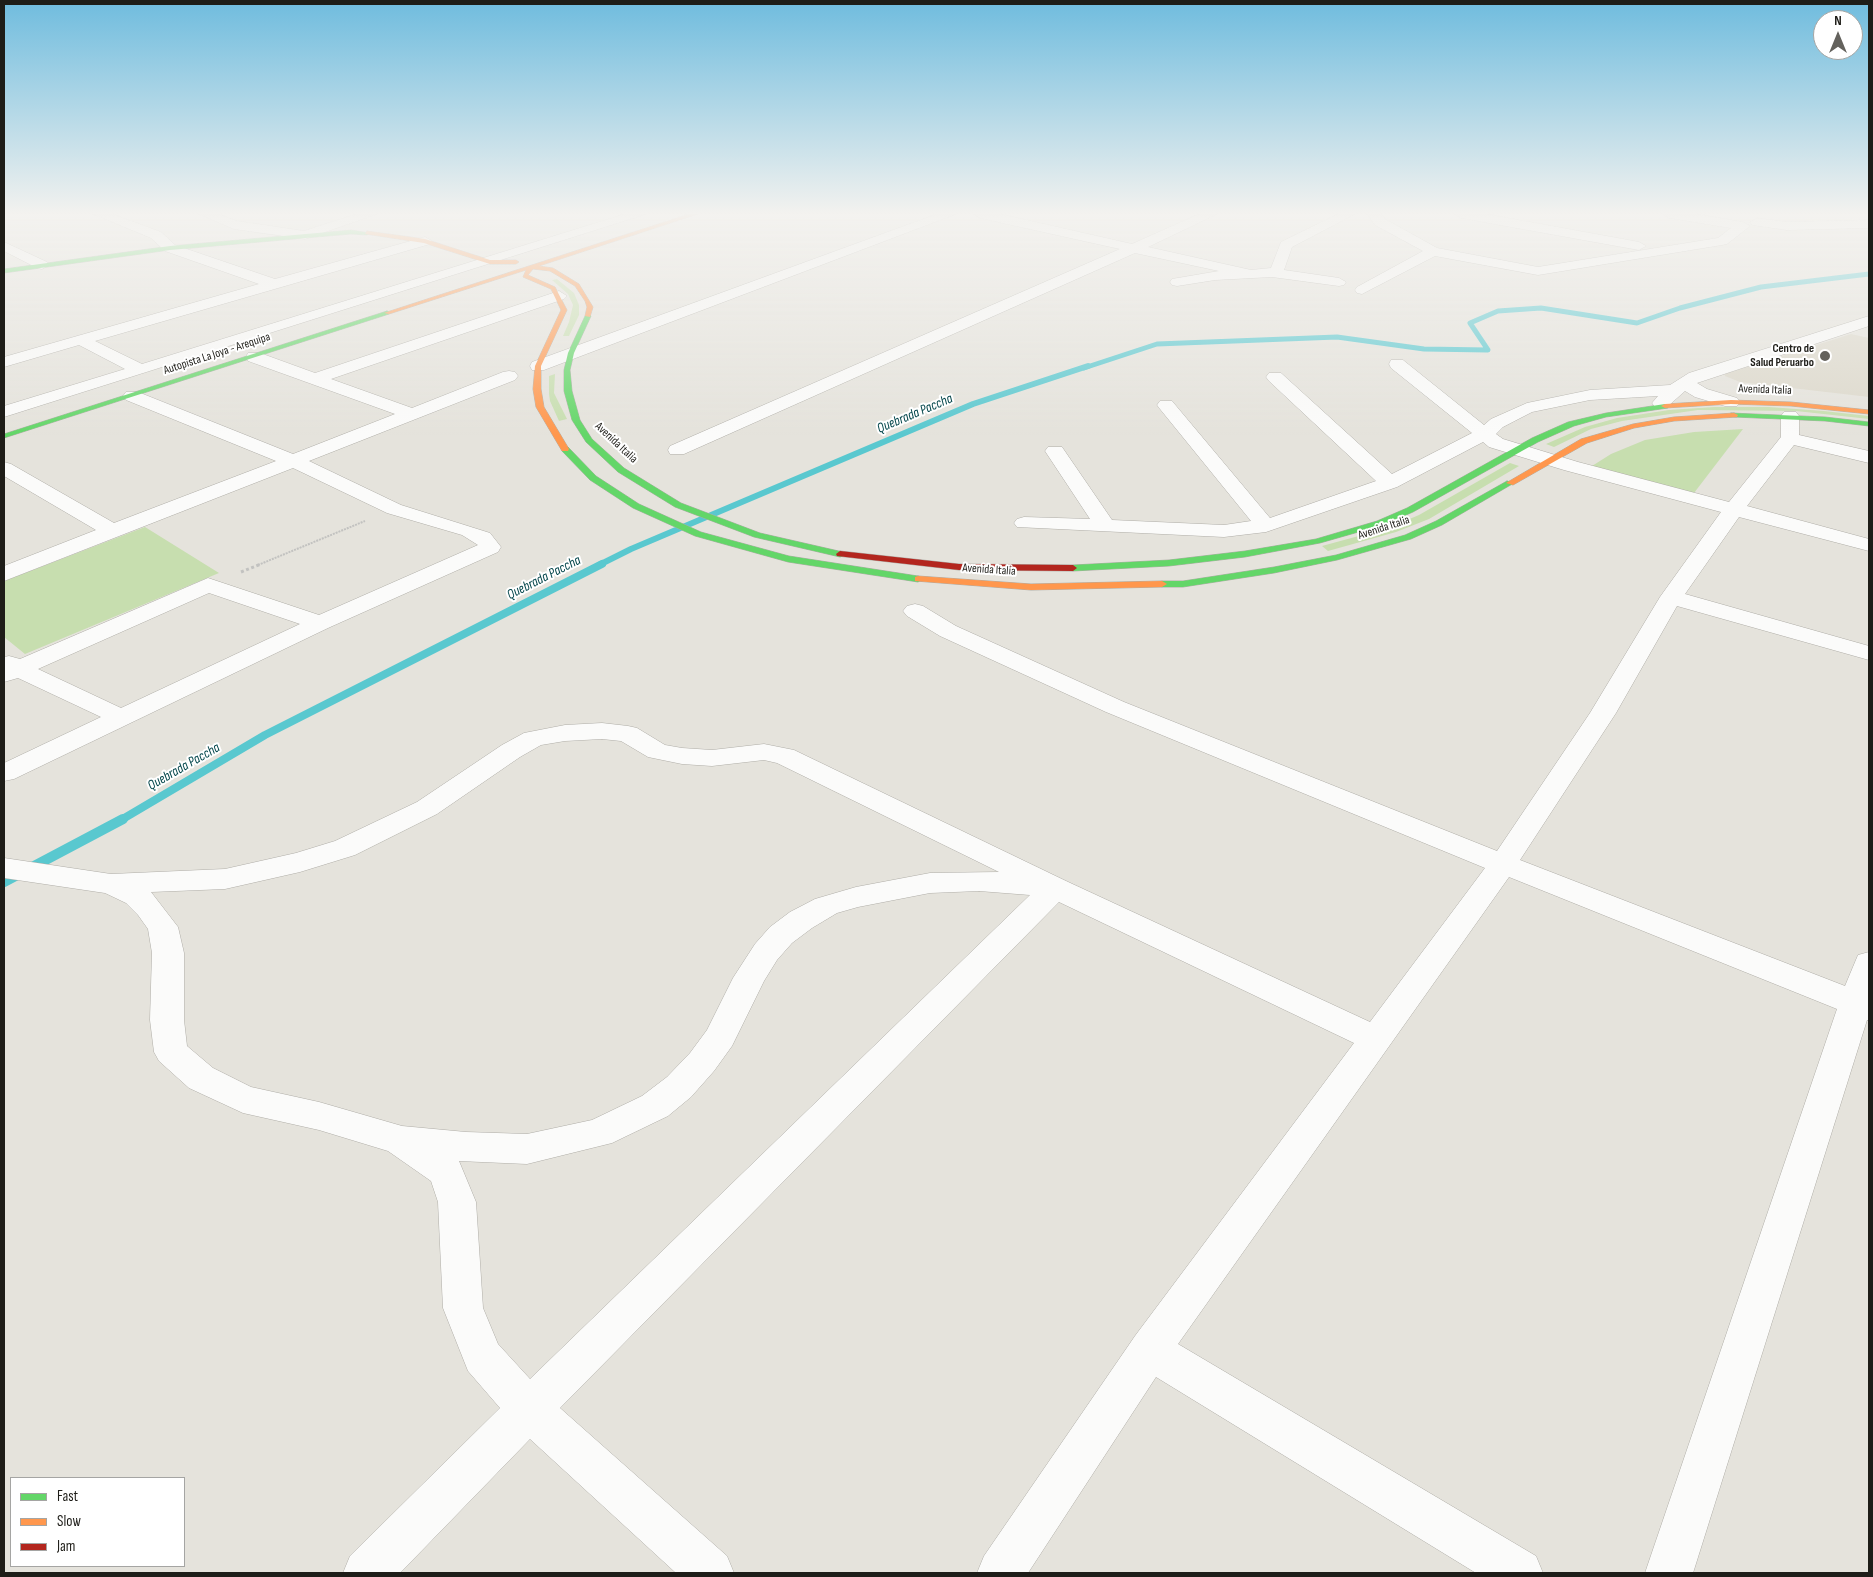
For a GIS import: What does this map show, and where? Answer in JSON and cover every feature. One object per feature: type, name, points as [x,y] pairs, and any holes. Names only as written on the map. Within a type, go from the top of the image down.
[{"type":"main road","name":"Autopista La Joya - Arequipa","points":[[4,423],[424,288]]},
{"type":"main road","name":"Autopista La Joya - Arequipa","points":[[4,436],[465,288]]},
{"type":"main road","points":[[552,288],[559,296]]},
{"type":"main road","name":"Avenida Italia","points":[[579,288],[590,307],[588,317],[571,353],[567,370],[568,391],[576,420],[589,440],[622,470],[678,504],[757,535],[854,557],[959,567],[1074,568],[1169,563],[1245,554],[1354,532],[1410,510],[1516,450],[1571,424],[1606,415],[1658,406],[1732,402],[1790,404],[1869,412]]},
{"type":"main road","name":"Avenida Italia","points":[[559,296],[564,310],[562,317],[538,366],[537,389],[540,407],[565,448],[593,478],[636,506],[698,534],[788,559],[900,578],[1032,587],[1183,584],[1274,570],[1408,537],[1439,523],[1584,441],[1652,422],[1712,415],[1790,427],[1869,424]]},
{"type":"street","points":[[8,358],[81,340],[262,288]]},
{"type":"street","points":[[4,412],[407,288]]},
{"type":"street","points":[[538,366],[749,288]]},
{"type":"street","points":[[677,450],[1046,288]]},
{"type":"street","points":[[1362,290],[1366,288]]},
{"type":"street","points":[[315,379],[559,296]]},
{"type":"street","points":[[1658,406],[1681,386],[1695,377],[1869,320]]},
{"type":"street","points":[[81,340],[141,370]]},
{"type":"street","points":[[254,357],[412,414]]},
{"type":"street","points":[[1397,364],[1486,433],[1496,443],[1550,460],[1869,545]]},
{"type":"street","points":[[4,574],[509,376]]},
{"type":"street","points":[[1276,378],[1390,483]]},
{"type":"street","points":[[1024,523],[1224,531],[1266,526],[1390,483],[1486,433],[1503,419],[1527,408],[1552,401],[1590,395],[1681,386],[1732,402]]},
{"type":"street","points":[[4,774],[320,624],[490,547],[484,537],[394,509],[294,461],[132,396]]},
{"type":"street","points":[[1166,405],[1266,526]]},
{"type":"street","points":[[1001,1573],[1150,1350],[1503,864],[1602,713],[1671,597],[1734,510],[1790,427],[1869,457]]},
{"type":"street","points":[[1055,451],[1105,526]]},
{"type":"street","points":[[4,468],[114,532]]},
{"type":"street","points":[[8,668],[208,585],[320,624]]},
{"type":"street","points":[[1671,597],[1869,653]]},
{"type":"street","points":[[915,611],[948,631],[1114,707],[1503,864],[1863,1006]]},
{"type":"street","points":[[8,668],[121,717]]},
{"type":"street","points":[[4,868],[111,884],[225,879],[300,862],[345,848],[427,808],[511,751],[533,739],[565,733],[602,731],[628,734],[657,751],[682,756],[712,758],[764,752],[785,756],[1055,888],[1376,1039]]},
{"type":"street","points":[[111,884],[137,896],[163,927],[168,953],[167,1020],[171,1052],[201,1078],[243,1099],[319,1116],[400,1140],[466,1147],[527,1148],[599,1133],[655,1106],[679,1087],[702,1062],[720,1037],[749,978],[776,940],[801,920],[826,906],[889,889],[930,883],[1015,882],[1055,888]]},
{"type":"street","points":[[367,1573],[1055,888]]},
{"type":"street","points":[[1669,1573],[1863,1006],[1869,963]]},
{"type":"street","points":[[400,1140],[446,1172],[457,1202],[463,1308],[483,1357],[530,1409],[710,1573]]},
{"type":"street","points":[[1150,1350],[1519,1573]]},
{"type":"path","points":[[208,585],[394,509]]},
{"type":"shaded area","name":"Centro de Salud Peruarbo","points":[[1851,334],[1869,338],[1869,397],[1740,382],[1725,376],[1725,374]]},
{"type":"green space","points":[[561,288],[567,288],[574,293],[579,305],[579,315],[569,336],[563,336],[573,305],[568,294]]},
{"type":"green space","points":[[555,374],[554,393],[567,419],[559,421],[549,394],[549,376]]},
{"type":"green space","points":[[1714,407],[1769,407],[1824,411],[1869,416],[1869,419],[1796,411],[1698,410],[1622,421],[1591,429],[1554,447],[1546,444],[1585,427],[1617,418],[1669,410]]},
{"type":"green space","points":[[1743,429],[1694,493],[1592,466],[1611,454],[1645,440],[1694,432]]},
{"type":"green space","points":[[1510,463],[1519,466],[1429,519],[1396,532],[1328,551],[1322,546],[1388,528],[1419,515]]},
{"type":"green space","points":[[145,527],[219,573],[25,654],[4,637],[4,581]]},
{"type":"waterway","name":"Quebrada Paccha","points":[[1084,368],[1157,344],[1337,337],[1424,349],[1488,350],[1470,323],[1498,311],[1541,308],[1637,323],[1680,308],[1759,288]]},
{"type":"waterway","name":"Quebrada Paccha","points":[[599,565],[631,549],[973,404],[1088,366]]},
{"type":"waterway","name":"Quebrada Paccha","points":[[121,820],[265,735],[602,564]]},
{"type":"waterway","name":"Quebrada Paccha","points":[[4,882],[123,819]]},
{"type":"traffic: fast","points":[[4,436],[387,313]]},
{"type":"traffic: fast","points":[[588,316],[571,353],[567,370],[568,391],[576,420],[589,440],[621,470],[678,505],[757,535],[840,554]]},
{"type":"traffic: fast","points":[[1073,568],[1169,563],[1245,554],[1317,541],[1380,523],[1410,510],[1535,440],[1571,424],[1606,415],[1665,406]]},
{"type":"traffic: fast","points":[[1734,415],[1825,419],[1869,424]]},
{"type":"traffic: fast","points":[[565,449],[593,478],[636,506],[698,534],[788,559],[918,579]]},
{"type":"traffic: fast","points":[[1162,584],[1183,584],[1274,570],[1337,557],[1408,537],[1439,523],[1510,483]]},
{"type":"traffic: slow","points":[[387,313],[466,288]]},
{"type":"traffic: slow","points":[[552,288],[564,310],[538,366],[537,389],[540,407],[565,449]]},
{"type":"traffic: slow","points":[[579,288],[590,307],[588,316]]},
{"type":"traffic: slow","points":[[1665,406],[1731,402],[1791,404],[1869,412]]},
{"type":"traffic: slow","points":[[1510,483],[1584,441],[1633,426],[1674,419],[1734,415]]},
{"type":"traffic: slow","points":[[918,579],[1031,587],[1162,584]]},
{"type":"traffic: jam","points":[[840,554],[959,567],[1073,568]]},
{"type":"place","name":"Centro de Salud Peruarbo","points":[[1825,356]]}]
